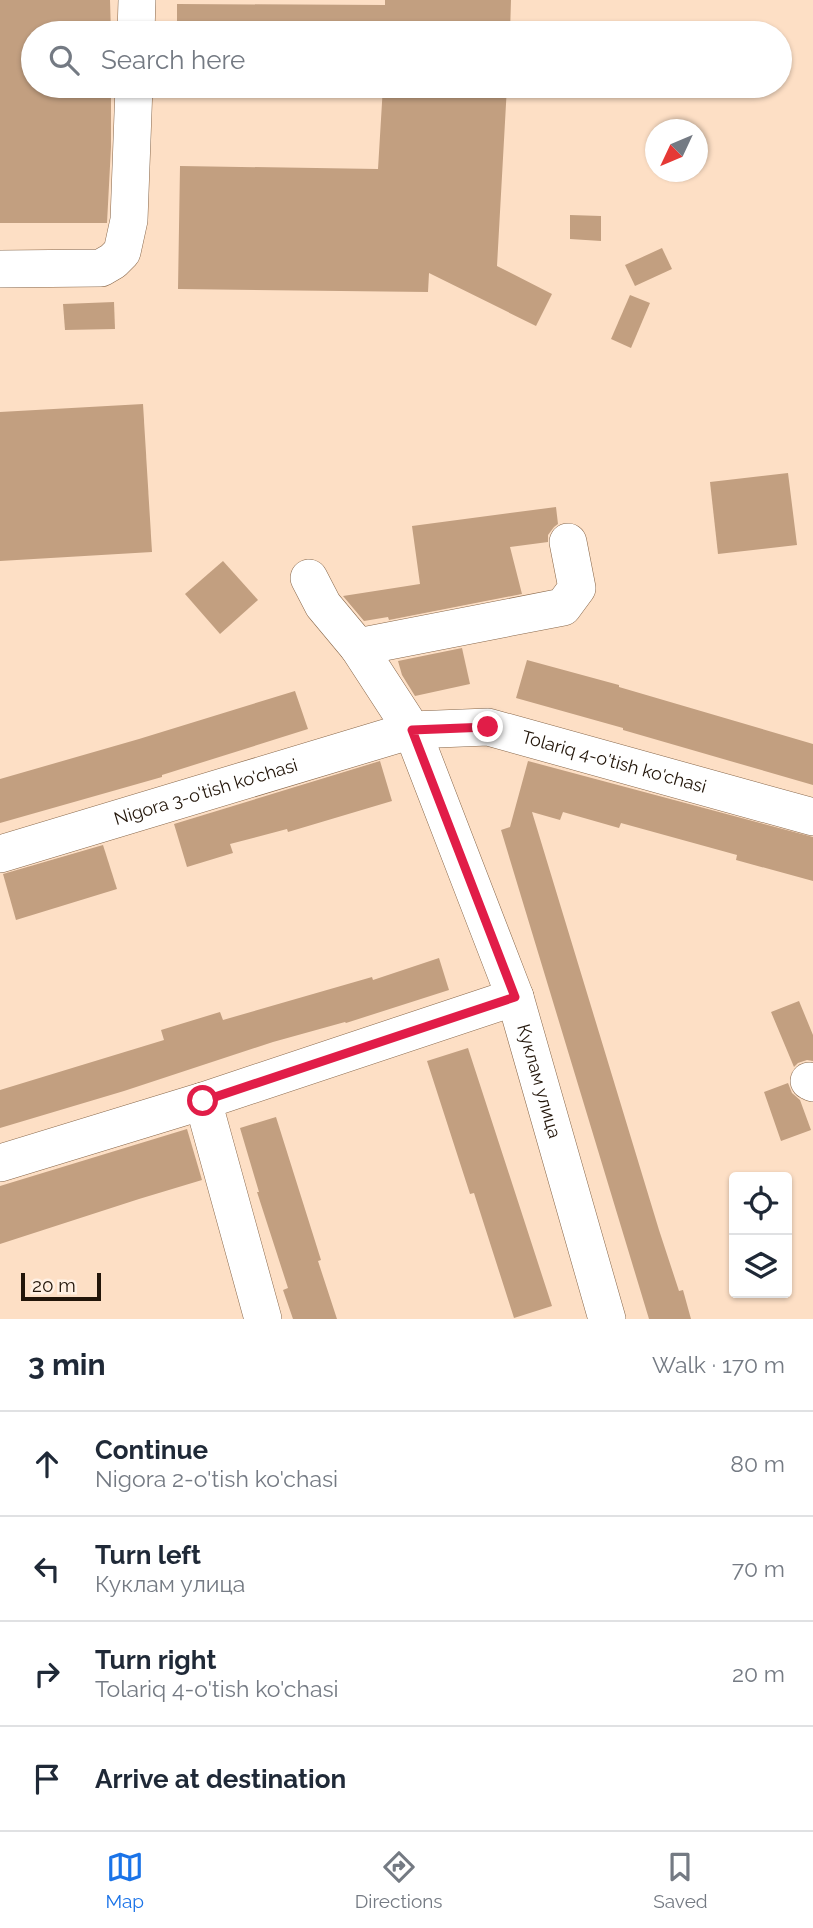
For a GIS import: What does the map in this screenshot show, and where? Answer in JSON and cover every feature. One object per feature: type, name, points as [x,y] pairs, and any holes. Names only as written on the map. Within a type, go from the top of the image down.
[{"type":"street","points":[[136,21],[137,0]]},
{"type":"street","points":[[0,269],[100,268],[122,252],[129,220],[134,98]]},
{"type":"street","points":[[358,647],[563,607],[577,588],[568,542]]},
{"type":"street","name":"Куклам улица","points":[[309,578],[323,606],[358,647],[412,730],[515,997],[607,1319]]},
{"type":"street","name":"Tolariq 4-o'tish ko'chasi","points":[[412,730],[488,727],[813,817]]},
{"type":"street","name":"Nigora 3-o'tish ko'chasi","points":[[0,854],[412,730]]},
{"type":"street","points":[[0,1163],[203,1101],[515,997]]},
{"type":"street","points":[[203,1101],[263,1319]]},
{"type":"building","points":[[0,0],[110,0],[111,21],[21,21],[21,98],[111,98],[107,223],[0,223]]},
{"type":"building","points":[[385,0],[511,0],[510,21],[177,21],[177,4],[385,5]]},
{"type":"building","points":[[382,98],[506,98],[497,266],[552,294],[536,326],[429,273],[428,292],[178,289],[180,166],[378,169]]},
{"type":"building","points":[[570,215],[601,216],[601,241],[570,239]]},
{"type":"building","points":[[662,248],[672,269],[635,286],[625,265]]},
{"type":"building","points":[[630,295],[650,303],[631,348],[611,339]]},
{"type":"building","points":[[114,302],[115,329],[65,330],[63,304]]},
{"type":"building","points":[[143,404],[152,552],[0,561],[0,412]]},
{"type":"building","points":[[788,473],[797,545],[718,554],[710,482]]},
{"type":"building","points":[[556,507],[558,524],[548,535],[548,542],[510,547],[522,594],[389,620],[388,617],[364,621],[343,596],[420,584],[412,526]]},
{"type":"building","points":[[223,561],[258,600],[220,634],[185,594]]},
{"type":"building","points":[[462,648],[470,684],[415,696],[402,675],[398,661]]},
{"type":"building","points":[[527,660],[813,744],[813,785],[516,698]]},
{"type":"building","points":[[295,691],[308,729],[162,777],[0,823],[0,779]]},
{"type":"building","points":[[380,761],[392,801],[288,832],[287,829],[230,844],[233,853],[187,867],[174,824]]},
{"type":"building","points":[[528,761],[813,837],[813,881],[736,860],[737,855],[621,823],[619,828],[563,812],[560,820],[532,812],[659,1230],[679,1291],[683,1290],[691,1319],[649,1319],[501,830],[510,827]]},
{"type":"building","points":[[103,845],[117,889],[16,920],[3,874]]},
{"type":"building","points":[[439,958],[449,990],[0,1128],[0,1090],[164,1040],[161,1030],[220,1012],[223,1020],[372,977],[373,980]]},
{"type":"building","points":[[799,1001],[813,1035],[813,1061],[807,1060],[794,1067],[771,1012]]},
{"type":"building","points":[[468,1048],[552,1306],[514,1318],[474,1193],[470,1194],[427,1061]]},
{"type":"building","points":[[788,1083],[792,1093],[800,1100],[811,1130],[781,1141],[764,1092]]},
{"type":"building","points":[[276,1117],[337,1319],[293,1319],[283,1290],[288,1288],[257,1192],[240,1128]]},
{"type":"building","points":[[187,1129],[202,1180],[0,1244],[0,1186]]},
{"type":"route","points":[[203,1101],[515,997],[412,730],[488,727]]}]
